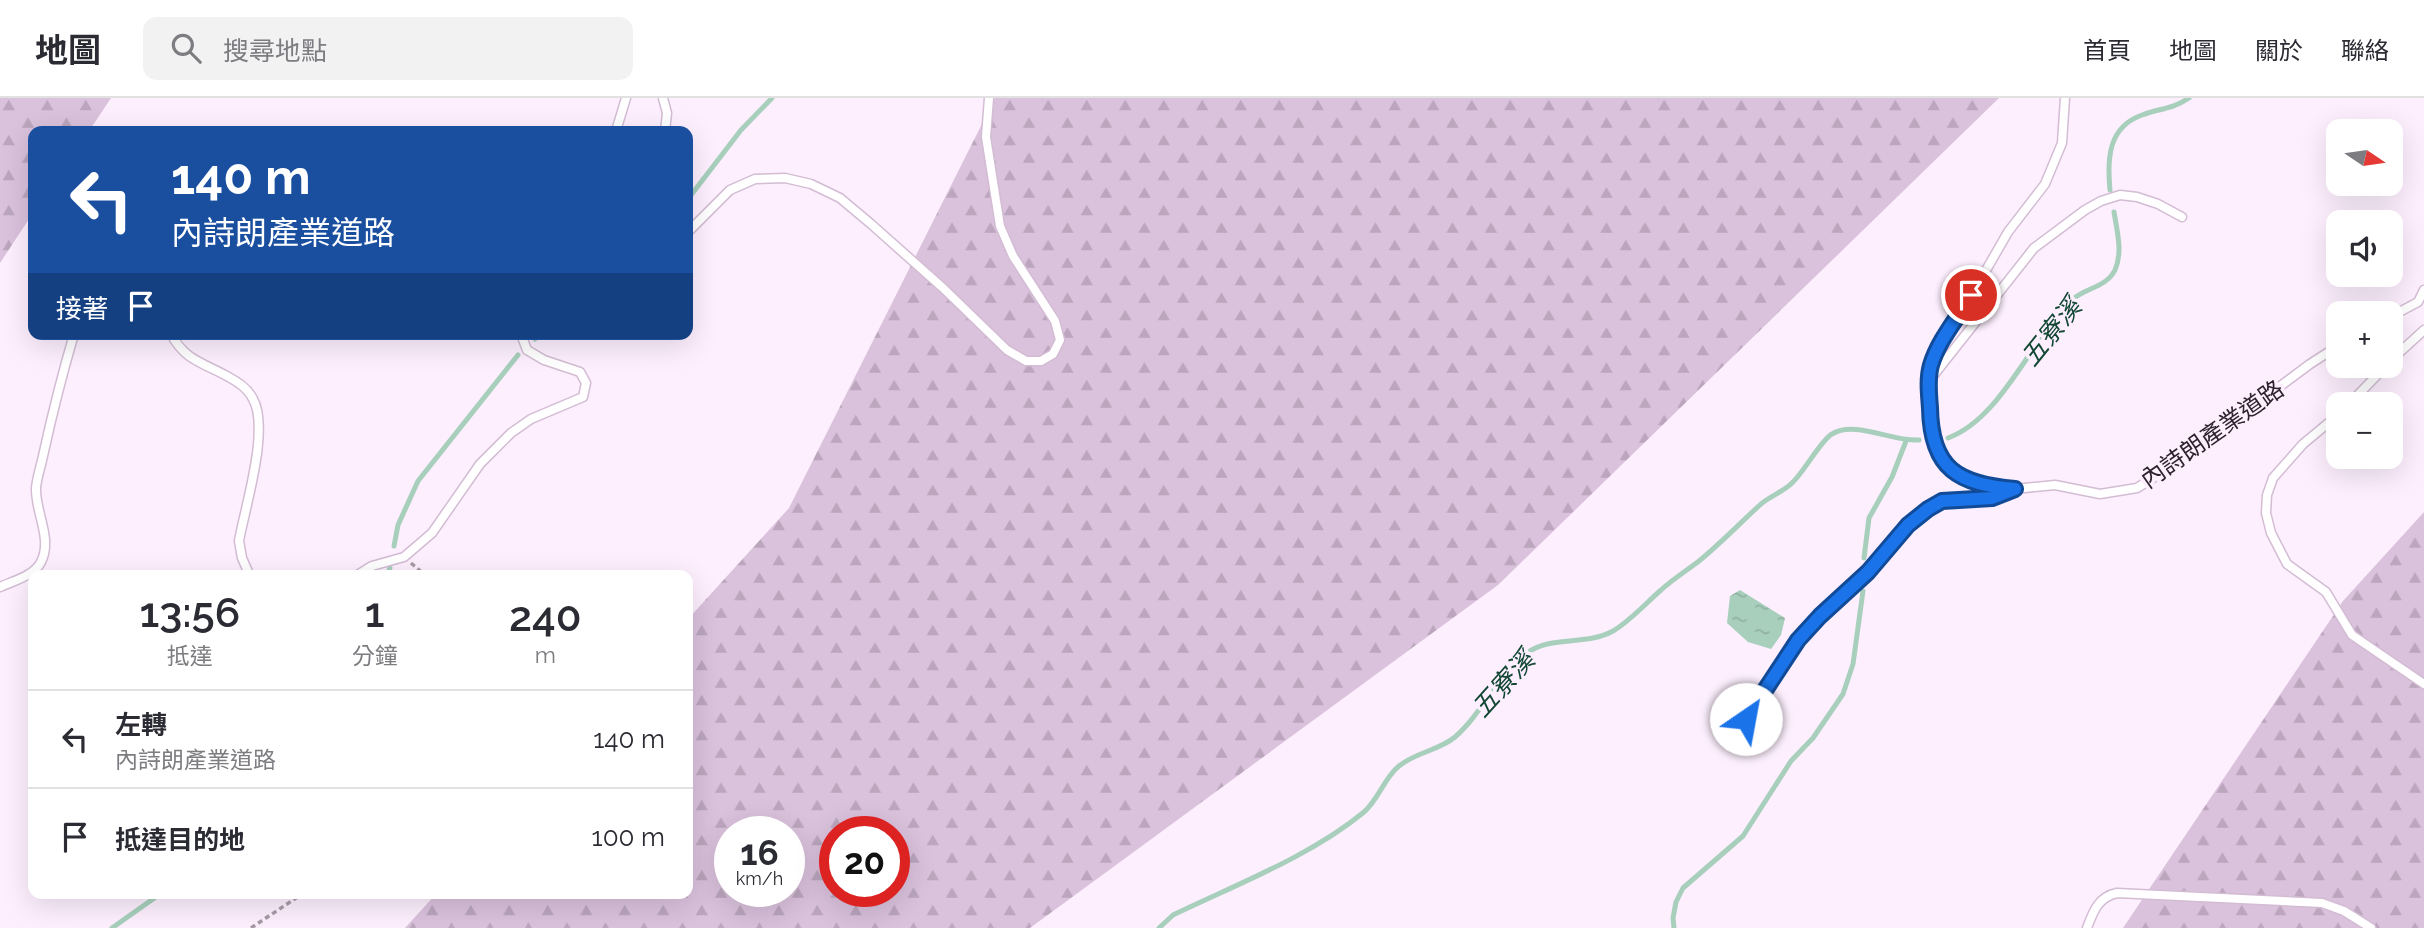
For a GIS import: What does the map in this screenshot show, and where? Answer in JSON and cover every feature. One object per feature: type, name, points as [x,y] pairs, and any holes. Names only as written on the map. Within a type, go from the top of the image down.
[{"type":"lane","points":[[617,126],[626,98]]},
{"type":"lane","points":[[663,98],[667,113],[666,126]]},
{"type":"lane","points":[[693,227],[730,190],[755,179],[785,178],[811,184],[840,198],[872,224],[1007,350],[1026,360],[1041,361],[1053,354],[1059,340],[1055,321],[1013,256],[1000,226],[986,137],[989,98]]},
{"type":"lane","name":"內詩朗產業道路","points":[[2066,98],[2062,143],[2055,163],[2034,200],[2008,232],[1962,312],[1941,342],[1931,366],[1929,381],[1932,433],[1938,454],[1945,465],[1962,477],[1993,487],[2015,489],[2055,485],[2100,494],[2137,488],[2177,463],[2326,354]]},
{"type":"lane","points":[[1929,381],[2034,248],[2085,210],[2120,195],[2158,204],[2182,217]]},
{"type":"lane","points":[[2403,310],[2418,302],[2424,290]]},
{"type":"lane","points":[[2403,349],[2424,330]]},
{"type":"lane","points":[[34,570],[41,564],[45,549],[36,495],[37,482],[47,430],[72,340]]},
{"type":"lane","points":[[174,340],[179,349],[198,362],[243,385],[254,400],[260,432],[239,541],[247,570]]},
{"type":"lane","points":[[366,570],[404,557],[432,533],[480,464],[511,433],[531,419],[583,397],[586,383],[580,372],[544,360],[527,350],[523,340]]},
{"type":"lane","points":[[2361,392],[2374,378]]},
{"type":"lane","points":[[2326,425],[2303,444],[2273,478],[2267,495],[2266,513],[2271,533],[2287,564],[2326,592],[2352,635],[2424,684]]},
{"type":"lane","points":[[1746,719],[1798,640],[1868,572],[1908,525],[1942,501],[1992,498],[2015,489]]},
{"type":"lane","points":[[0,587],[28,575]]},
{"type":"lane","points":[[2087,928],[2094,909],[2101,901],[2116,893],[2322,903],[2344,911],[2371,928]]},
{"type":"path","points":[[251,928],[294,899]]},
{"type":"green space","points":[[0,98],[111,98],[92,126],[28,126],[28,221],[0,263]]},
{"type":"green space","points":[[995,98],[1999,98],[1498,585],[1030,928],[405,928],[431,899],[693,899],[693,614],[789,508]]},
{"type":"green space","points":[[2424,512],[2424,928],[2123,928],[2343,601]]},
{"type":"water","points":[[1740,590],[1785,618],[1781,635],[1771,649],[1748,642],[1727,623],[1730,596]]},
{"type":"waterway","points":[[693,192],[741,130],[772,98]]},
{"type":"waterway","name":"五寮溪","points":[[2110,190],[2112,145],[2122,127],[2142,115],[2171,107],[2189,98]]},
{"type":"waterway","name":"五寮溪","points":[[1948,438],[1967,428],[1984,414],[2072,300],[2111,276],[2115,270],[2119,249],[2114,212]]},
{"type":"waterway","points":[[394,546],[398,525],[418,481],[518,355]]},
{"type":"waterway","name":"五寮溪","points":[[1159,928],[1173,915],[1272,869],[1343,828],[1369,807],[1389,776],[1399,766],[1455,737],[1474,717],[1507,672],[1527,653],[1547,644],[1603,636],[1619,627],[1707,554],[1761,504],[1792,483],[1832,434],[1852,429],[1919,440]]},
{"type":"waterway","points":[[1864,558],[1869,518],[1892,477],[1906,441]]},
{"type":"waterway","points":[[1674,928],[1676,902],[1683,888],[1743,836],[1791,761],[1813,738],[1843,694],[1853,664],[1863,591]]},
{"type":"waterway","points":[[112,928],[153,899]]},
{"type":"route","points":[[1746,719],[1798,640],[1820,616],[1850,591],[1908,525],[1942,501],[1992,498],[2015,489],[1993,487],[1962,477],[1945,465],[1938,454],[1932,433],[1929,381],[1931,366],[1941,342],[1971,295]]}]
